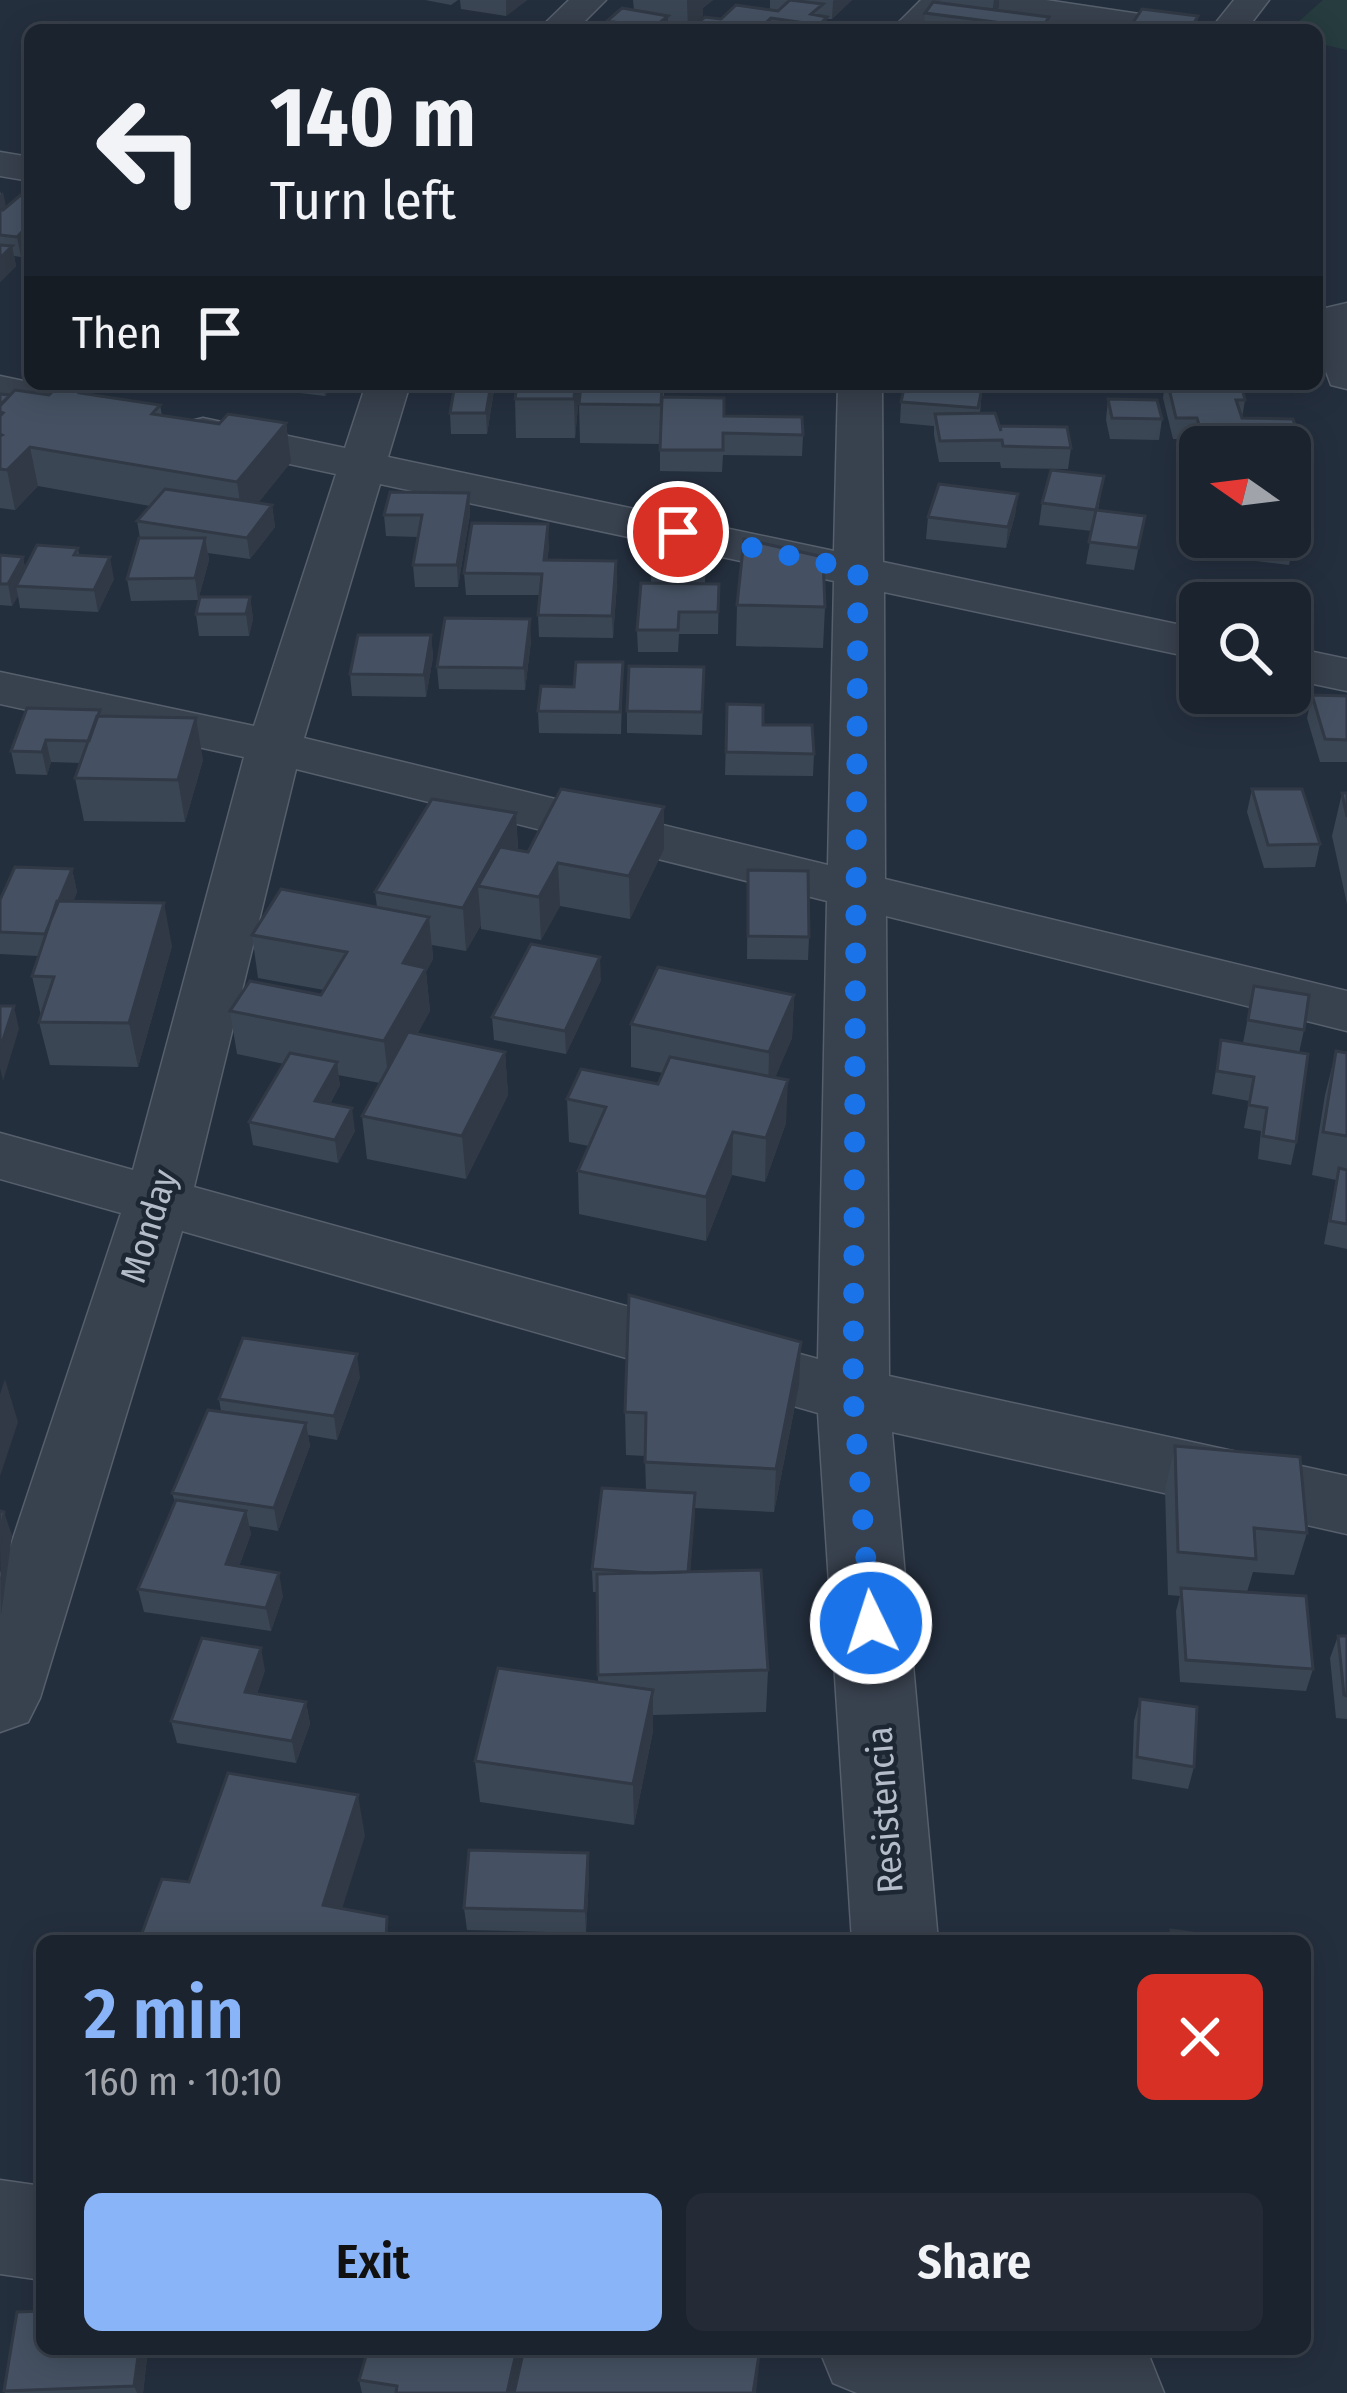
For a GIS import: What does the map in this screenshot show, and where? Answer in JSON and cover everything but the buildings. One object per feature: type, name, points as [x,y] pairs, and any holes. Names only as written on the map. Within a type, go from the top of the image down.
[{"type":"street","points":[[563,24],[589,0]]},
{"type":"street","points":[[915,24],[941,0]]},
{"type":"street","points":[[979,0],[1134,24]]},
{"type":"street","points":[[1233,24],[1252,0]]},
{"type":"street","points":[[1339,318],[1347,376]]},
{"type":"street","points":[[0,389],[1179,639]]},
{"type":"street","name":"Monday","points":[[0,1698],[158,1201],[274,747],[386,390]]},
{"type":"street","name":"Resistencia","points":[[860,390],[853,1396],[895,1935]]},
{"type":"street","points":[[1311,667],[1347,675]]},
{"type":"street","points":[[0,688],[274,747],[1347,1011]]},
{"type":"street","points":[[0,1156],[853,1396],[1347,1505]]},
{"type":"street","points":[[0,2227],[36,2232]]},
{"type":"street","points":[[915,2362],[1115,2393]]},
{"type":"green space","points":[[1323,0],[1347,0],[1347,50],[1323,44],[1323,24],[1296,24]]},
{"type":"route","points":[[678,532],[858,570],[853,1396],[871,1623]]}]
